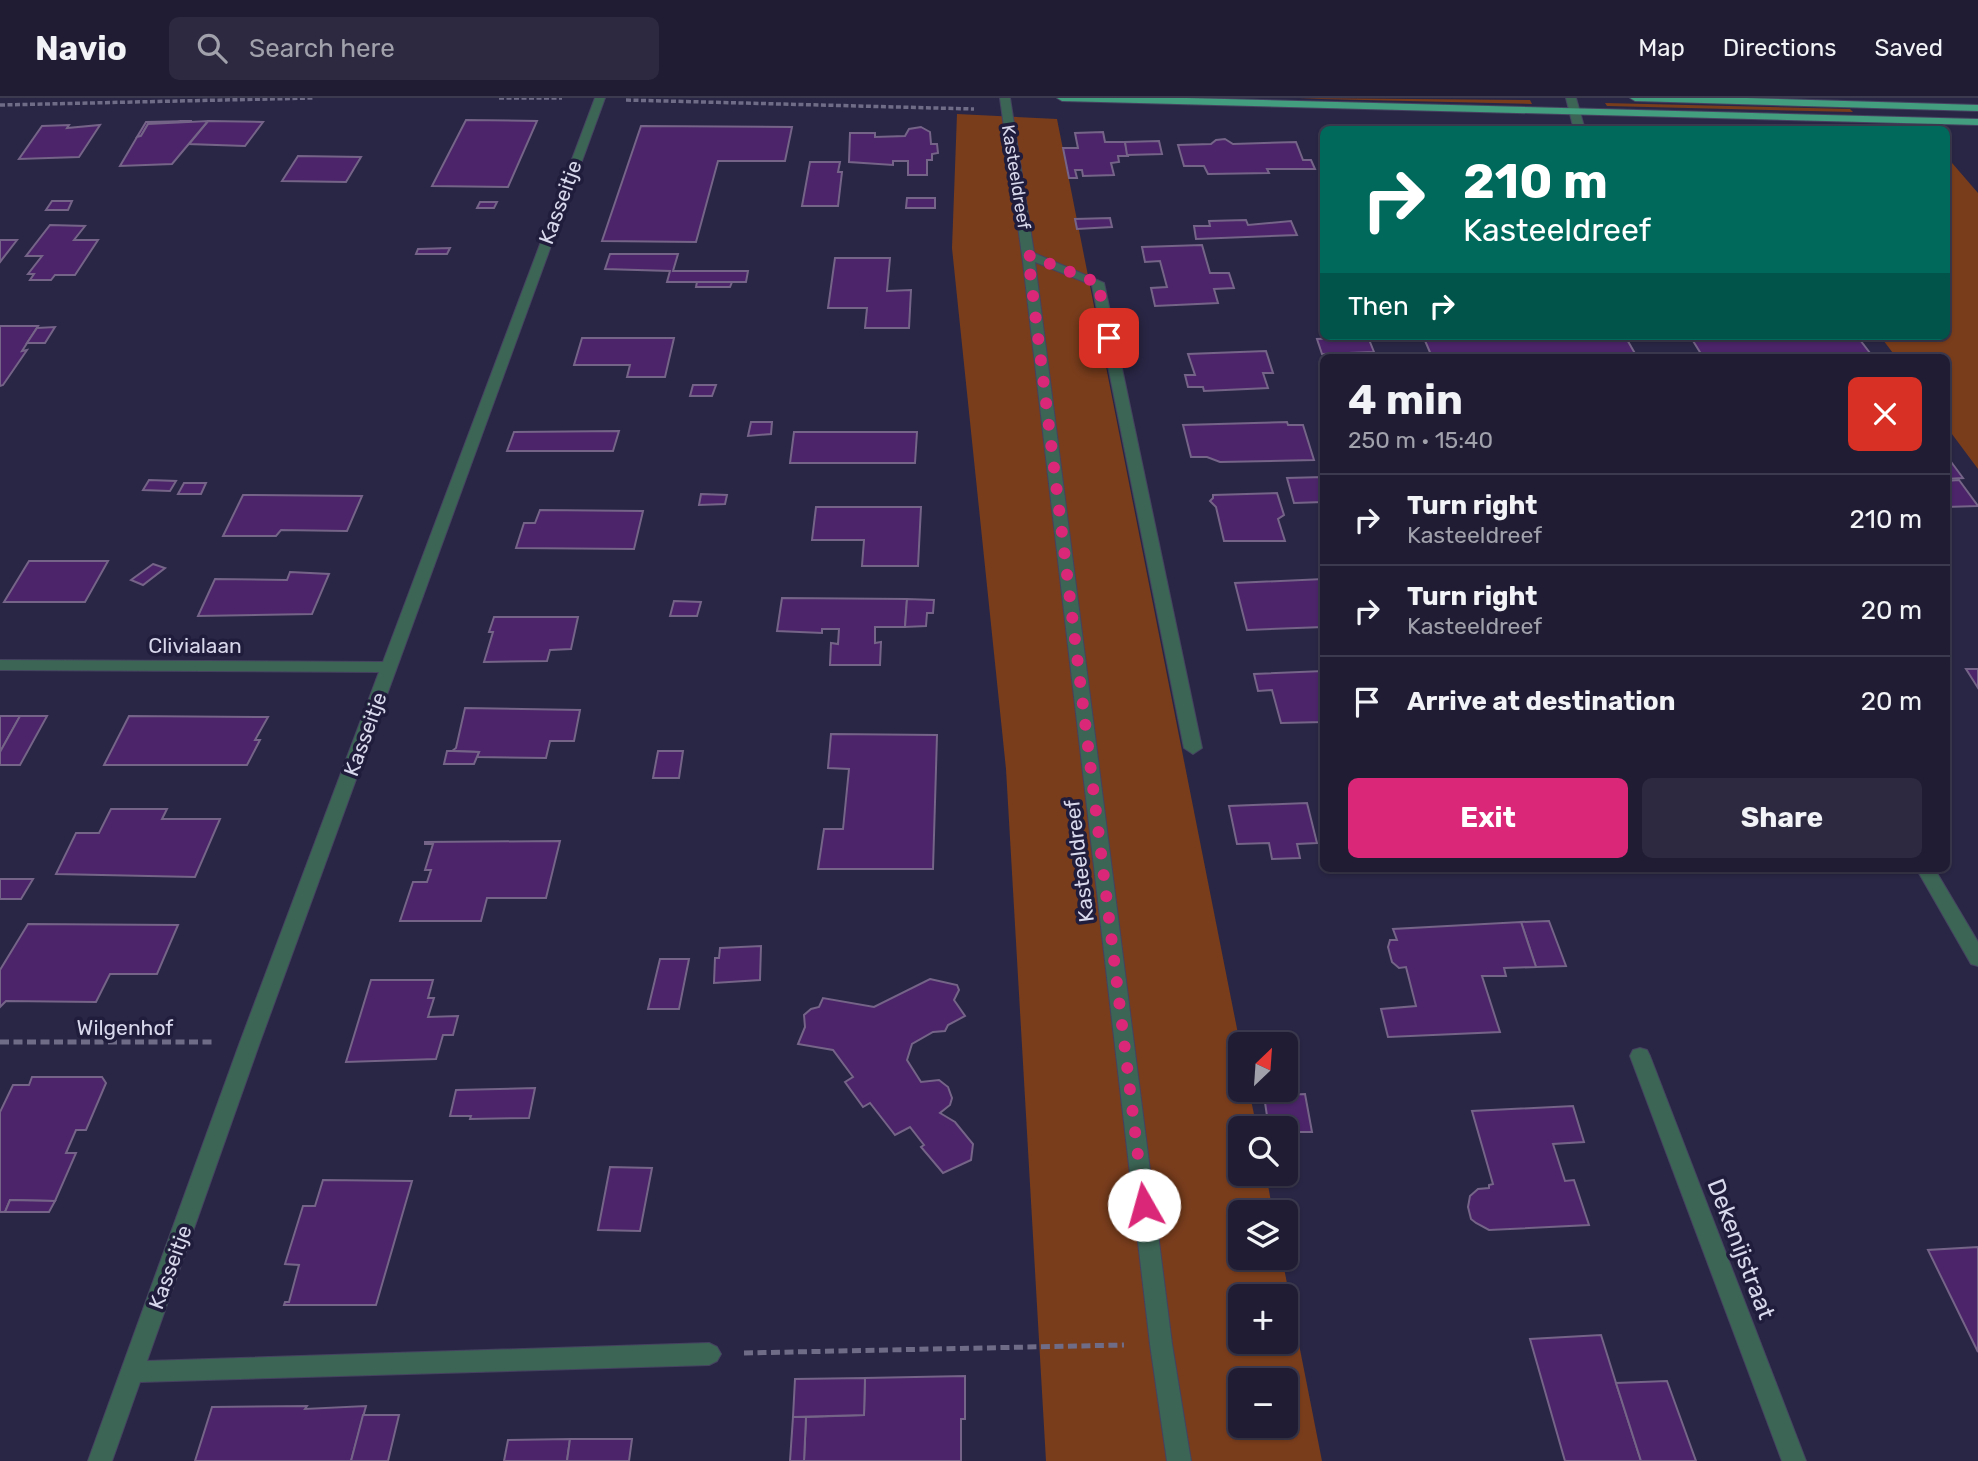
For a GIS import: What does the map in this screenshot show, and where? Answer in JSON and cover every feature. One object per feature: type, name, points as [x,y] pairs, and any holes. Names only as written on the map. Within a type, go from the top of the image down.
[{"type":"main road","points":[[1062,98],[1573,104],[1978,122]]},
{"type":"main road","points":[[1635,98],[1978,107]]},
{"type":"street","name":"Kasseitje","points":[[100,1461],[250,1042],[600,98]]},
{"type":"street","name":"Kasteeldreef","points":[[1005,98],[1028,255],[1161,1344],[1179,1461]]},
{"type":"street","points":[[1573,104],[1579,126]]},
{"type":"street","name":"Kasteeldreef","points":[[1028,255],[1098,283],[1193,748]]},
{"type":"street","name":"Clivialaan","points":[[0,665],[390,667]]},
{"type":"street","points":[[1927,872],[1978,958]]},
{"type":"street","name":"Dekenijstraat","points":[[1640,1056],[1794,1461]]},
{"type":"street","points":[[132,1372],[709,1354]]},
{"type":"path","points":[[0,105],[313,98]]},
{"type":"path","points":[[499,98],[562,98]]},
{"type":"path","points":[[625,100],[976,109]]},
{"type":"path","name":"Wilgenhof","points":[[0,1042],[250,1042]]},
{"type":"path","points":[[709,1354],[1161,1344]]},
{"type":"shaded area","points":[[1299,98],[1530,100],[1532,104],[1321,99]]},
{"type":"shaded area","points":[[1605,103],[1850,109],[1853,112],[1607,106]]},
{"type":"shaded area","points":[[957,114],[1057,119],[1238,1032],[1228,1032],[1228,1102],[1251,1102],[1254,1116],[1228,1116],[1228,1186],[1268,1186],[1271,1200],[1228,1200],[1228,1270],[1284,1270],[1287,1284],[1228,1284],[1228,1354],[1298,1354],[1298,1339],[1322,1461],[1046,1461],[1006,769],[952,248]]},
{"type":"shaded area","points":[[1950,161],[1978,193],[1978,469],[1950,431],[1950,354],[1894,354],[1883,340],[1950,340]]},
{"type":"building","points":[[466,120],[537,121],[508,187],[432,186]]},
{"type":"building","points":[[192,121],[148,124],[141,136],[137,137],[146,122]]},
{"type":"building","points":[[208,121],[263,122],[245,146],[189,144]]},
{"type":"building","points":[[208,121],[172,164],[120,166],[148,124]]},
{"type":"building","points":[[69,125],[67,128],[100,125],[79,157],[19,159],[42,126]]},
{"type":"building","points":[[641,126],[792,127],[785,161],[718,161],[696,242],[602,241]]},
{"type":"building","points":[[921,127],[930,132],[931,144],[937,144],[938,153],[932,154],[932,160],[927,160],[927,175],[908,175],[908,161],[893,161],[893,165],[849,162],[850,133],[875,133],[875,137],[905,136],[909,129]]},
{"type":"building","points":[[1103,132],[1105,142],[1125,142],[1128,156],[1118,156],[1119,162],[1111,163],[1114,175],[1083,176],[1082,170],[1075,170],[1077,178],[1069,178],[1063,148],[1078,148],[1075,133]]},
{"type":"building","points":[[1225,139],[1233,144],[1296,142],[1303,160],[1311,160],[1315,169],[1267,169],[1269,173],[1208,174],[1204,166],[1184,166],[1178,145],[1211,144]]},
{"type":"building","points":[[1159,141],[1162,154],[1127,155],[1125,142]]},
{"type":"building","points":[[298,156],[361,157],[346,182],[282,181]]},
{"type":"building","points":[[810,162],[840,162],[838,172],[842,172],[838,206],[802,206]]},
{"type":"building","points":[[907,198],[935,198],[935,208],[906,208]]},
{"type":"building","points":[[52,201],[72,201],[68,210],[46,210]]},
{"type":"building","points":[[480,202],[497,202],[494,208],[477,208]]},
{"type":"building","points":[[1110,218],[1112,227],[1077,229],[1075,219]]},
{"type":"building","points":[[1246,220],[1248,225],[1291,221],[1297,235],[1196,239],[1194,226],[1210,226],[1209,221]]},
{"type":"building","points":[[50,225],[85,226],[74,240],[98,240],[75,275],[55,275],[51,280],[30,280],[34,274],[28,274],[42,256],[26,256]]},
{"type":"building","points":[[0,240],[17,240],[0,262]]},
{"type":"building","points":[[1202,245],[1210,273],[1229,273],[1234,288],[1214,289],[1218,303],[1155,306],[1151,288],[1167,287],[1160,261],[1145,262],[1142,247]]},
{"type":"building","points":[[450,248],[447,254],[416,254],[418,249]]},
{"type":"building","points":[[610,254],[678,254],[673,271],[748,271],[746,282],[667,282],[670,271],[605,269]]},
{"type":"building","points":[[835,258],[890,258],[887,291],[911,290],[909,328],[865,328],[867,308],[828,308]]},
{"type":"building","points":[[697,282],[732,282],[730,287],[696,287]]},
{"type":"building","points":[[0,326],[38,326],[22,351],[27,350],[0,386]]},
{"type":"building","points":[[55,327],[45,343],[27,343],[37,328]]},
{"type":"building","points":[[582,338],[674,338],[665,377],[627,377],[630,365],[574,365]]},
{"type":"building","points":[[1317,339],[1369,340],[1374,352],[1322,354]]},
{"type":"building","points":[[1425,340],[1627,340],[1635,354],[1431,354]]},
{"type":"building","points":[[1692,340],[1860,340],[1871,354],[1701,354]]},
{"type":"building","points":[[1266,351],[1273,373],[1263,373],[1268,388],[1204,391],[1203,387],[1188,387],[1185,375],[1195,375],[1188,354]]},
{"type":"building","points":[[693,385],[716,385],[712,396],[690,396]]},
{"type":"building","points":[[751,422],[772,422],[771,434],[748,436]]},
{"type":"building","points":[[1287,422],[1288,425],[1303,425],[1314,460],[1220,462],[1207,457],[1191,457],[1183,425]]},
{"type":"building","points":[[619,431],[613,451],[507,451],[514,432]]},
{"type":"building","points":[[794,432],[917,432],[915,463],[790,463]]},
{"type":"building","points":[[1950,460],[1963,478],[1950,479]]},
{"type":"building","points":[[1320,477],[1320,502],[1294,503],[1287,478]]},
{"type":"building","points":[[149,480],[176,481],[170,491],[143,490]]},
{"type":"building","points":[[1959,480],[1978,506],[1950,507],[1950,481]]},
{"type":"building","points":[[184,483],[206,483],[201,494],[178,494]]},
{"type":"building","points":[[1277,493],[1284,515],[1278,519],[1285,541],[1224,541],[1216,507],[1210,501],[1213,495]]},
{"type":"building","points":[[701,494],[727,495],[725,504],[699,505]]},
{"type":"building","points":[[243,495],[362,496],[347,531],[281,530],[276,536],[223,536]]},
{"type":"building","points":[[816,507],[921,507],[918,566],[862,566],[864,540],[812,540]]},
{"type":"building","points":[[540,510],[643,511],[634,549],[516,548],[524,523],[535,523]]},
{"type":"building","points":[[29,561],[108,561],[85,602],[4,602]]},
{"type":"building","points":[[153,564],[165,568],[143,585],[131,580]]},
{"type":"building","points":[[290,572],[329,574],[312,614],[198,616],[215,579],[287,580]]},
{"type":"building","points":[[1320,579],[1320,627],[1247,630],[1235,583]]},
{"type":"building","points":[[782,598],[907,599],[905,627],[875,627],[875,643],[881,642],[880,665],[830,665],[831,643],[838,644],[839,629],[822,629],[822,633],[777,631]]},
{"type":"building","points":[[907,599],[934,600],[933,613],[927,613],[926,626],[905,627]]},
{"type":"building","points":[[674,601],[701,602],[697,616],[670,616]]},
{"type":"building","points":[[494,617],[578,617],[571,649],[550,650],[547,661],[484,662],[493,632],[489,632]]},
{"type":"building","points":[[1966,669],[1978,669],[1978,688]]},
{"type":"building","points":[[1320,671],[1320,722],[1281,723],[1272,690],[1258,691],[1254,674]]},
{"type":"building","points":[[465,708],[580,710],[574,741],[550,741],[546,758],[477,757],[479,752],[452,751],[456,748]]},
{"type":"building","points":[[0,716],[20,716],[0,752]]},
{"type":"building","points":[[20,716],[47,716],[20,765],[0,765],[0,752]]},
{"type":"building","points":[[129,716],[268,717],[255,740],[260,740],[247,765],[104,765]]},
{"type":"building","points":[[831,734],[937,735],[933,869],[818,869],[824,829],[843,829],[849,769],[828,768]]},
{"type":"building","points":[[447,751],[479,752],[474,764],[444,764]]},
{"type":"building","points":[[658,751],[683,751],[679,778],[653,778]]},
{"type":"building","points":[[1307,803],[1317,843],[1297,844],[1300,858],[1272,859],[1269,843],[1237,844],[1229,806]]},
{"type":"building","points":[[111,809],[167,809],[162,819],[220,819],[195,877],[56,874],[76,833],[99,833]]},
{"type":"building","points":[[560,841],[546,898],[487,898],[481,921],[400,921],[413,882],[427,882],[431,870],[425,870],[433,844],[425,842]]},
{"type":"building","points":[[0,879],[33,879],[21,899],[0,899]]},
{"type":"building","points":[[1549,921],[1566,966],[1536,967],[1521,922]]},
{"type":"building","points":[[1521,922],[1536,967],[1504,968],[1506,976],[1482,976],[1500,1032],[1388,1037],[1381,1009],[1416,1006],[1406,967],[1399,968],[1392,962],[1388,947],[1390,940],[1397,940],[1393,929]]},
{"type":"building","points":[[28,924],[178,925],[157,974],[110,974],[96,1002],[6,1001],[0,1007],[0,970]]},
{"type":"building","points":[[761,946],[760,980],[714,983],[715,958],[719,958],[720,948]]},
{"type":"building","points":[[660,959],[689,959],[679,1009],[648,1009]]},
{"type":"building","points":[[930,979],[957,985],[959,990],[954,1000],[965,1016],[948,1025],[945,1031],[933,1032],[912,1044],[907,1060],[921,1082],[939,1080],[948,1087],[952,1098],[950,1105],[940,1113],[955,1122],[973,1144],[971,1160],[943,1173],[921,1147],[924,1145],[910,1127],[895,1135],[870,1103],[863,1107],[845,1082],[853,1077],[833,1050],[798,1044],[805,1027],[804,1015],[819,1007],[823,998],[874,1007]]},
{"type":"building","points":[[371,980],[433,980],[428,998],[434,998],[428,1017],[458,1016],[453,1035],[443,1035],[436,1059],[346,1062]]},
{"type":"building","points":[[32,1077],[102,1077],[106,1083],[86,1130],[76,1130],[66,1153],[76,1153],[55,1201],[10,1200],[5,1212],[0,1212],[0,1112],[13,1085],[29,1085]]},
{"type":"building","points":[[535,1088],[529,1118],[470,1119],[471,1116],[450,1116],[456,1090]]},
{"type":"building","points":[[1298,1094],[1305,1094],[1312,1132],[1298,1132],[1298,1116],[1267,1116],[1265,1102],[1298,1102]]},
{"type":"building","points":[[1573,1106],[1584,1142],[1553,1144],[1565,1181],[1574,1180],[1589,1225],[1489,1230],[1471,1219],[1468,1207],[1470,1196],[1478,1189],[1489,1188],[1489,1185],[1493,1184],[1472,1111]]},
{"type":"building","points":[[610,1167],[652,1168],[640,1231],[598,1230]]},
{"type":"building","points":[[323,1180],[412,1181],[376,1305],[284,1305],[289,1302],[299,1265],[285,1264],[303,1206],[315,1206]]},
{"type":"building","points":[[10,1200],[55,1201],[49,1212],[5,1212]]},
{"type":"building","points":[[1978,1247],[1978,1352],[1928,1250]]},
{"type":"building","points":[[1601,1335],[1641,1461],[1565,1461],[1530,1339]]},
{"type":"building","points":[[965,1376],[961,1461],[804,1461],[806,1417],[864,1415],[865,1378]]},
{"type":"building","points":[[865,1378],[864,1415],[793,1417],[795,1379]]},
{"type":"building","points":[[1667,1381],[1696,1461],[1641,1461],[1616,1383]]},
{"type":"building","points":[[307,1406],[305,1409],[366,1406],[351,1461],[195,1461],[212,1407]]},
{"type":"building","points":[[363,1415],[399,1415],[388,1461],[351,1461]]},
{"type":"building","points":[[793,1417],[806,1417],[804,1461],[790,1461]]},
{"type":"building","points":[[570,1439],[567,1461],[504,1461],[508,1440]]},
{"type":"building","points":[[570,1439],[632,1439],[629,1461],[567,1461]]},
{"type":"route","points":[[1109,338],[1098,283],[1028,255],[1144,1205]]}]
